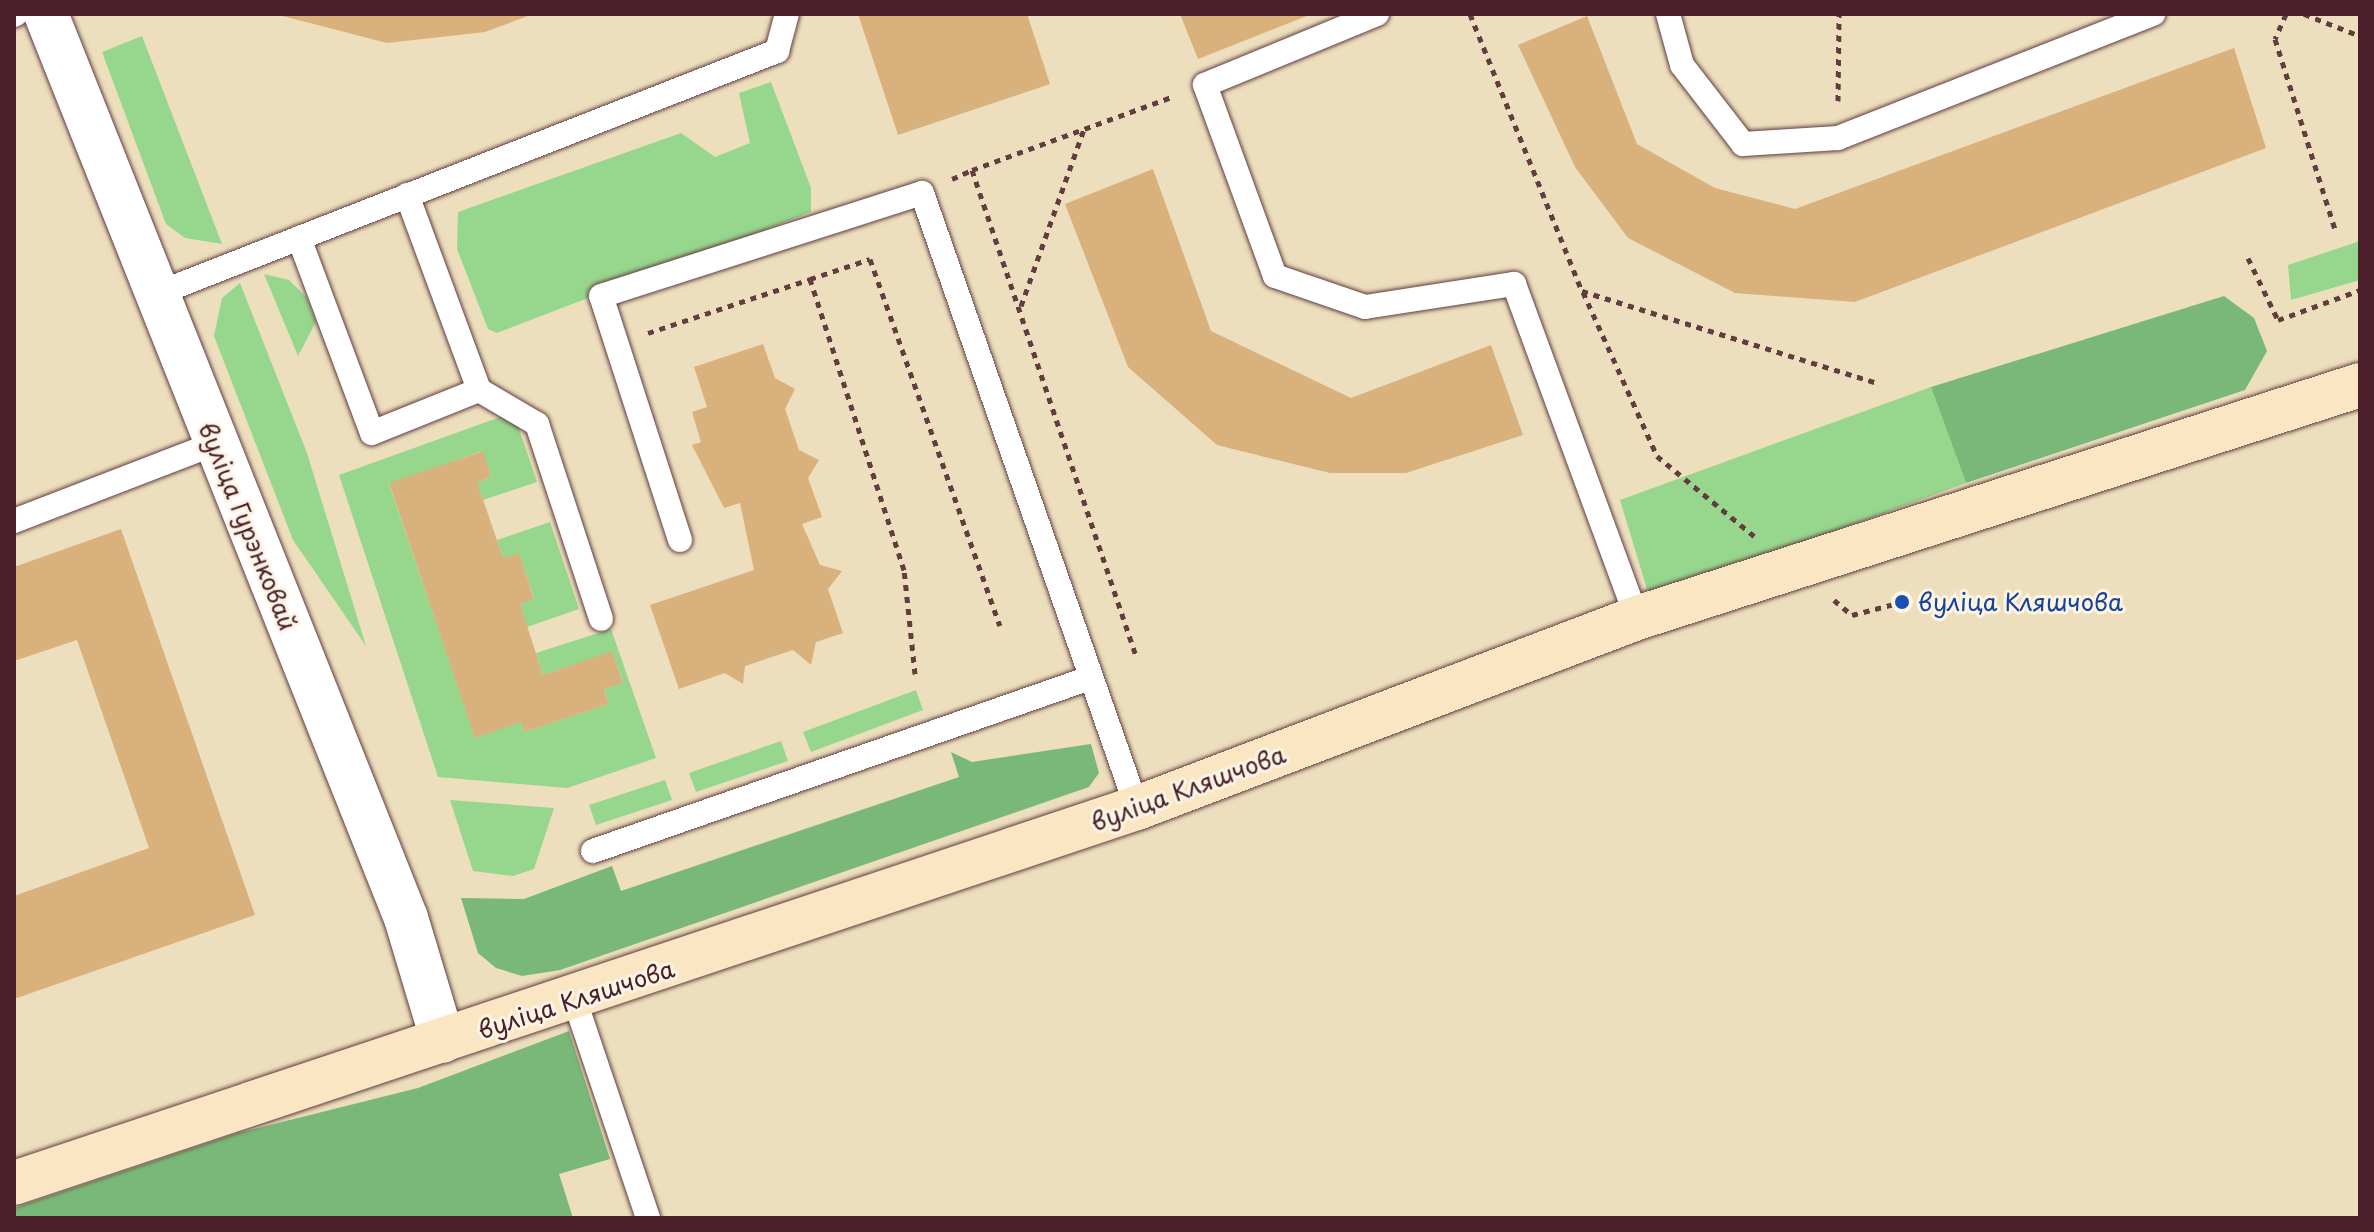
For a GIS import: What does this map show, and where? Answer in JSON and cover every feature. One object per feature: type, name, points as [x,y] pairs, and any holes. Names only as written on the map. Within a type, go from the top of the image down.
[{"type":"street","name":"вуліца Гурэнковай","points":[[46,14],[159,293],[214,444],[406,918],[443,1041]]},
{"type":"street","name":"вуліца Кляшчова","points":[[14,1183],[443,1041],[575,1001],[1137,808],[1637,618],[2360,385]]},
{"type":"lane","points":[[159,293],[777,51],[787,14]]},
{"type":"lane","points":[[1377,14],[1205,85],[1275,276],[1365,307],[1514,284],[1637,618]]},
{"type":"lane","points":[[1668,14],[1682,65],[1743,144],[1838,138],[2153,14]]},
{"type":"lane","points":[[680,540],[619,342],[601,296],[922,193],[1137,808]]},
{"type":"lane","points":[[407,195],[479,390],[537,424],[601,619]]},
{"type":"lane","points":[[299,238],[372,433],[479,390]]},
{"type":"lane","points":[[14,521],[214,444]]},
{"type":"lane","points":[[593,851],[1090,678]]},
{"type":"lane","points":[[575,1001],[648,1218]]},
{"type":"path","points":[[1470,14],[1582,291],[1657,456],[1852,615],[1902,602]]},
{"type":"path","points":[[1838,138],[1839,14]]},
{"type":"path","points":[[2286,14],[2275,39],[2335,229]]},
{"type":"path","points":[[2304,14],[2360,36]]},
{"type":"path","points":[[922,193],[972,170],[1205,85]]},
{"type":"path","points":[[1021,307],[1084,129]]},
{"type":"path","points":[[972,170],[1021,307],[1136,656]]},
{"type":"path","points":[[2248,258],[2278,320],[2360,290]]},
{"type":"path","points":[[619,342],[870,259],[1000,626]]},
{"type":"path","points":[[810,279],[904,570],[915,674]]},
{"type":"path","points":[[1582,291],[1877,383]]},
{"type":"green space","points":[[142,36],[222,244],[185,238],[166,224],[102,52]]},
{"type":"green space","points":[[771,82],[811,188],[811,212],[497,333],[488,329],[457,249],[458,212],[681,133],[715,157],[750,143],[739,93]]},
{"type":"green space","points":[[2360,241],[2360,280],[2291,300],[2288,265]]},
{"type":"green space","points":[[264,274],[289,280],[307,298],[316,322],[298,356]]},
{"type":"green space","points":[[240,283],[307,453],[366,646],[293,540],[214,336],[222,298]]},
{"type":"green space","points":[[2224,296],[2254,318],[2267,351],[2245,390],[1966,483],[1931,387]]},
{"type":"green space","points":[[1931,387],[1966,483],[1650,599],[1620,500]]},
{"type":"green space","points":[[503,416],[518,426],[537,482],[483,500],[477,482],[491,477],[482,451],[389,484],[475,737],[521,722],[525,732],[609,704],[604,689],[623,682],[612,652],[543,675],[536,653],[611,629],[656,758],[567,788],[438,777],[339,475]]},
{"type":"green space","points":[[550,522],[579,609],[527,627],[520,604],[534,598],[519,554],[503,558],[497,540]]},
{"type":"green space","points":[[916,690],[923,710],[811,752],[803,732]]},
{"type":"green space","points":[[781,741],[788,761],[696,792],[689,773]]},
{"type":"green space","points":[[1091,744],[1099,773],[1089,787],[560,970],[522,976],[496,968],[478,953],[461,898],[524,899],[612,866],[621,891],[959,777],[951,752],[972,762]]},
{"type":"green space","points":[[665,780],[672,800],[596,825],[589,805]]},
{"type":"green space","points":[[450,800],[554,808],[534,869],[513,876],[473,871]]},
{"type":"green space","points":[[569,1031],[610,1159],[559,1174],[573,1218],[14,1218],[14,1208],[238,1133],[418,1088]]},
{"type":"building","points":[[275,14],[533,14],[485,32],[387,43]]},
{"type":"building","points":[[858,14],[1027,14],[1050,84],[898,135]]},
{"type":"building","points":[[1180,14],[1312,14],[1198,59]]},
{"type":"building","points":[[1587,16],[1637,144],[1715,188],[1795,209],[2234,48],[2266,148],[1855,302],[1735,293],[1628,238],[1575,167],[1518,45]]},
{"type":"building","points":[[1153,169],[1211,331],[1351,398],[1491,345],[1523,435],[1406,473],[1330,473],[1217,445],[1128,367],[1065,204]]},
{"type":"building","points":[[763,344],[775,378],[795,389],[785,409],[799,450],[819,460],[808,478],[822,517],[802,524],[820,565],[842,571],[828,589],[843,633],[816,642],[811,665],[793,650],[745,666],[743,684],[725,673],[679,689],[650,605],[754,570],[740,503],[724,508],[692,445],[701,442],[692,412],[707,407],[694,367]]},
{"type":"building","points":[[483,451],[491,477],[477,482],[503,558],[519,553],[534,599],[520,604],[543,675],[612,651],[623,683],[604,689],[609,704],[525,732],[521,722],[475,738],[389,483]]},
{"type":"building","points":[[121,529],[255,915],[14,999],[14,896],[149,848],[77,640],[14,661],[14,567]]},
{"type":"place","name":"вуліца Кляшчова","points":[[1902,602]]}]
